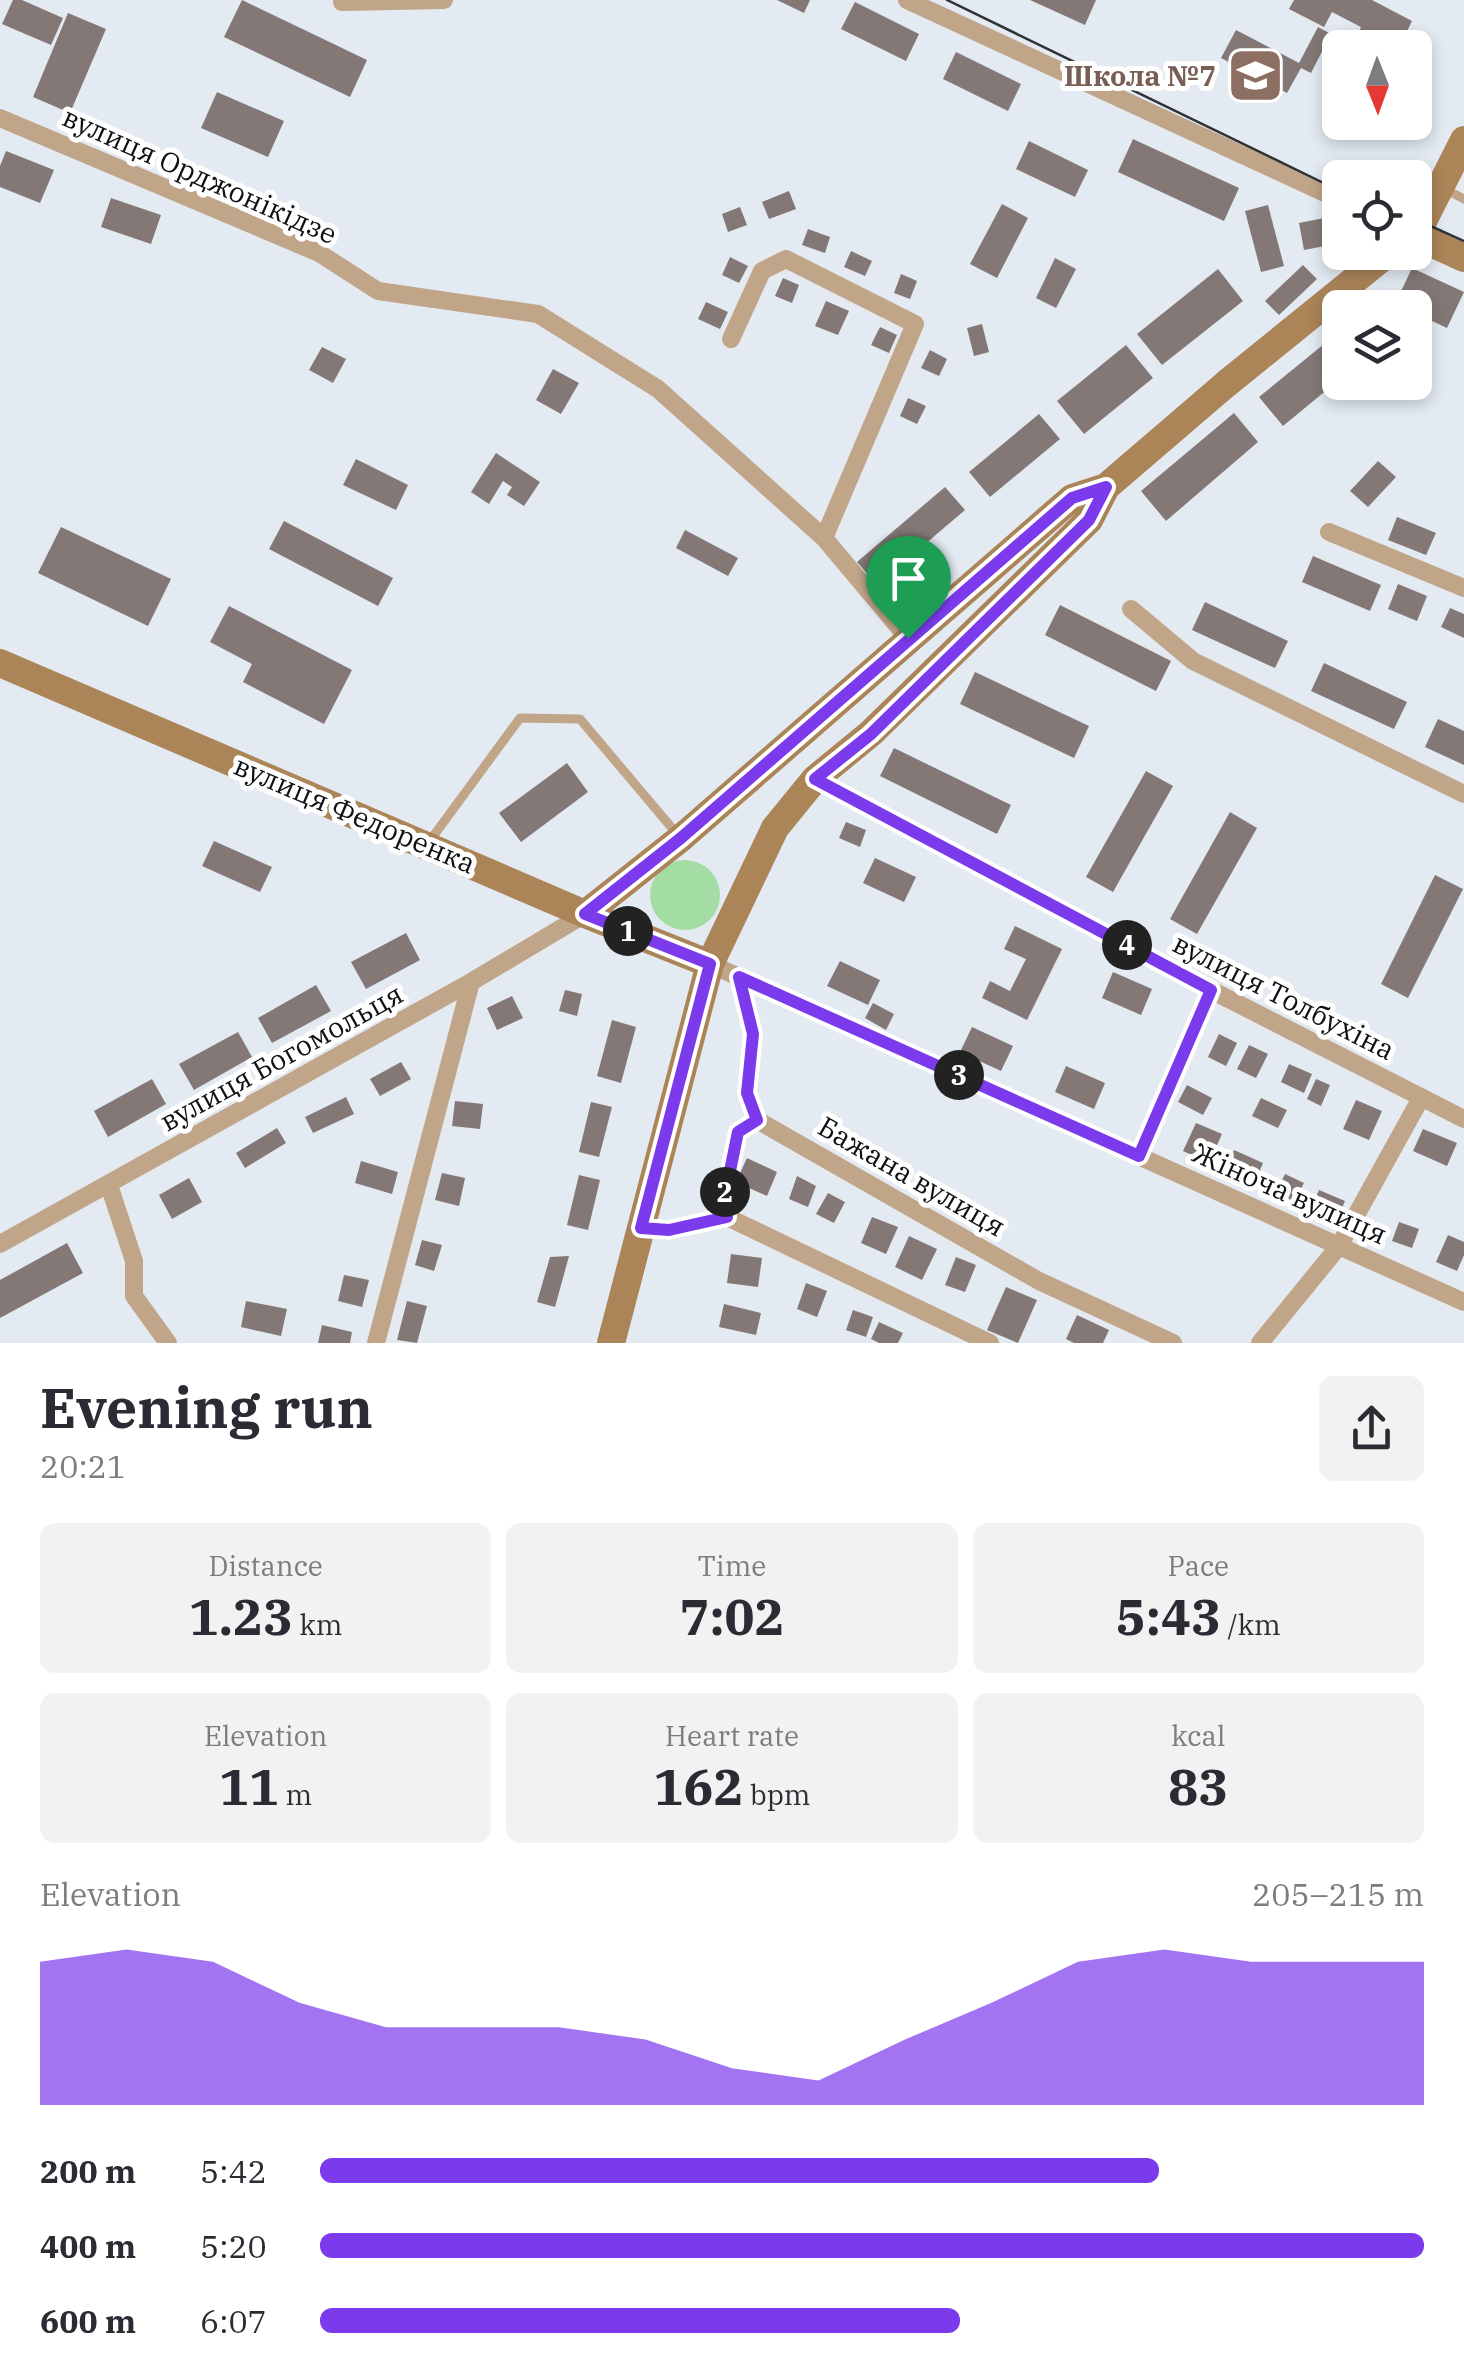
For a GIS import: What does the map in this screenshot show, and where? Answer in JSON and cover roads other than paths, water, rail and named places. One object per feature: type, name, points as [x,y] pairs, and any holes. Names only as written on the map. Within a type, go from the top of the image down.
[{"type":"main road","points":[[1432,216],[1452,193],[1464,140]]},
{"type":"main road","points":[[1432,244],[1464,258]]},
{"type":"main road","points":[[611,1343],[710,964],[775,828],[815,779],[871,734],[1089,520],[1106,487],[1367,270]]},
{"type":"main road","points":[[585,914],[681,838],[1072,498],[1106,487]]},
{"type":"main road","name":"вулиця Федоренка","points":[[0,663],[710,964]]},
{"type":"street","points":[[342,2],[444,0]]},
{"type":"street","points":[[907,0],[1322,192]]},
{"type":"street","name":"вулиця Орджонікідзе","points":[[0,118],[319,253],[378,291],[538,314],[658,389],[824,538],[908,638]]},
{"type":"street","points":[[731,339],[762,271],[786,259],[916,324],[824,538]]},
{"type":"street","points":[[1328,532],[1464,588]]},
{"type":"street","points":[[1131,610],[1193,661],[1464,794]]},
{"type":"street","name":"вулиця Толбухіна","points":[[815,779],[1464,1120]]},
{"type":"street","name":"вулиця Богомольця","points":[[0,1244],[471,982],[585,914]]},
{"type":"street","name":"Жіноча вулиця","points":[[710,964],[1464,1302]]},
{"type":"street","points":[[727,1217],[724,1200],[738,1132],[757,1120],[747,1093],[753,1034],[739,977]]},
{"type":"street","points":[[376,1343],[471,982]]},
{"type":"street","points":[[1260,1343],[1339,1246],[1421,1098]]},
{"type":"street","name":"Бажана вулиця","points":[[757,1120],[1039,1280],[1173,1343]]},
{"type":"street","points":[[109,1185],[134,1261],[134,1296],[168,1343]]},
{"type":"street","points":[[641,1228],[669,1230],[727,1217],[990,1343]]},
{"type":"lane","points":[[428,844],[520,718],[580,719],[681,838]]},
{"type":"lane","points":[[1139,1156],[1211,990]]},
{"type":"tram line","points":[[947,0],[1322,182]]},
{"type":"tram line","points":[[1432,227],[1464,241]]},
{"type":"place","name":"Школа №7","points":[[1255,75]]}]
